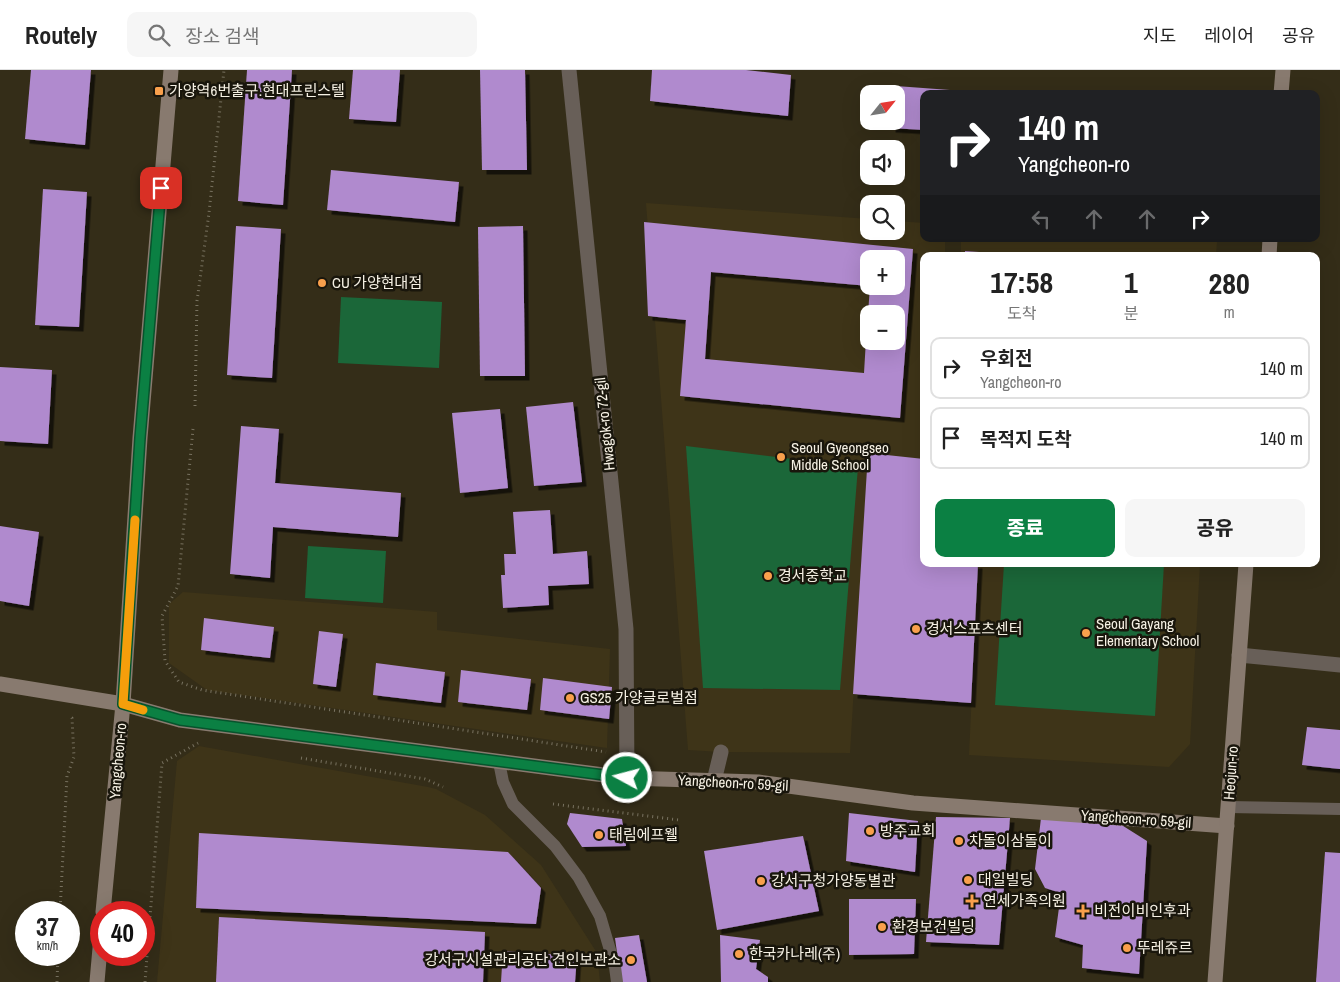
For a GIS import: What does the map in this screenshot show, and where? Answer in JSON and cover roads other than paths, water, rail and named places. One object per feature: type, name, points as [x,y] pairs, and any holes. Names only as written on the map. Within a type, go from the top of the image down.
[{"type":"street","name":"Yangcheon-ro","points":[[105,901],[123,704],[140,438],[171,70]]},
{"type":"street","name":"Hwagok-ro 72-gil","points":[[569,70],[626,629],[627,778]]},
{"type":"street","points":[[1281,90],[1283,70]]},
{"type":"street","name":"Heojun-ro","points":[[1215,982],[1246,567]]},
{"type":"street","points":[[1239,655],[1340,665]]},
{"type":"street","name":"Yangcheon-ro 59-gil","points":[[0,684],[123,704],[180,720],[627,778],[758,782],[913,803],[1227,826]]},
{"type":"street","points":[[714,781],[721,752]]},
{"type":"street","points":[[97,982],[98,966]]},
{"type":"lane","points":[[499,762],[503,782],[513,804],[555,846],[579,878],[600,916],[615,967],[617,982]]},
{"type":"lane","points":[[1228,807],[1340,809]]},
{"type":"place","name":"가양역6번출구.현대프린스텔","points":[[159,91]]},
{"type":"place","name":"CU 가양현대점","points":[[322,283]]},
{"type":"place","name":"Seoul Gyeongseo Middle School","points":[[781,457]]},
{"type":"place","name":"경서중학교","points":[[768,576]]},
{"type":"place","name":"경서스포츠센터","points":[[916,629]]},
{"type":"place","name":"Seoul Gayang Elementary School","points":[[1086,633]]},
{"type":"place","name":"GS25 가양글로벌점","points":[[570,698]]},
{"type":"place","name":"방주교회","points":[[870,831]]},
{"type":"place","name":"태림에프웰","points":[[599,835]]},
{"type":"place","name":"차돌이삼돌이","points":[[959,841]]},
{"type":"place","name":"대일빌딩","points":[[968,880]]},
{"type":"place","name":"강서구청가양동별관","points":[[761,881]]},
{"type":"place","name":"연세가족의원","points":[[972,901]]},
{"type":"place","name":"비전이비인후과","points":[[1083,911]]},
{"type":"place","name":"환경보건빌딩","points":[[882,927]]},
{"type":"place","name":"뚜레쥬르","points":[[1127,948]]},
{"type":"place","name":"한국카나레(주)","points":[[739,954]]},
{"type":"place","name":"강서구시설관리공단 견인보관소","points":[[631,960]]}]
